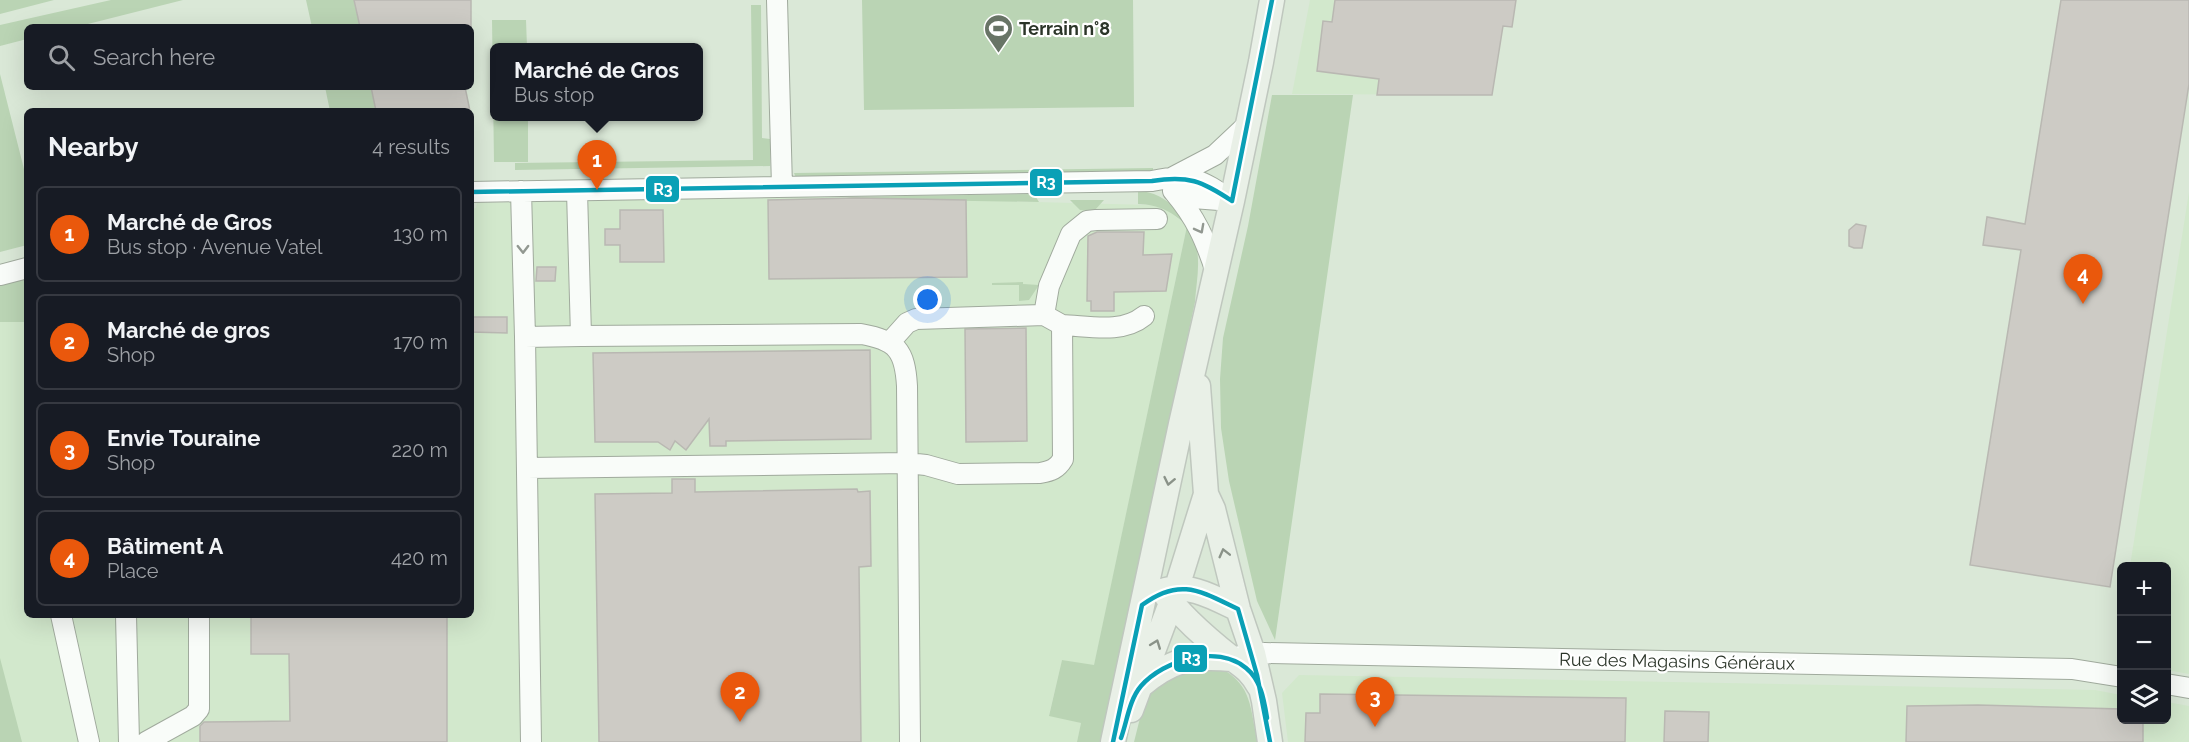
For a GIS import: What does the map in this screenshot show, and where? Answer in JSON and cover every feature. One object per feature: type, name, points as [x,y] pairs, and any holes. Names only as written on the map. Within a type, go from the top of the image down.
[{"type":"main road","points":[[1113,742],[1180,424],[1232,201],[1272,0]]},
{"type":"main road","points":[[1197,359],[1206,494],[1213,510],[1238,609],[1243,656],[1260,688],[1270,742]]},
{"type":"main road","points":[[1120,742],[1206,494]]},
{"type":"main road","points":[[1151,565],[1191,623],[1243,656]]},
{"type":"main road","points":[[1142,605],[1170,593],[1206,594],[1238,609]]},
{"type":"main road","points":[[1140,686],[1154,674],[1182,660],[1243,656]]},
{"type":"street","points":[[777,0],[782,187]]},
{"type":"street","points":[[1173,184],[1215,155],[1248,124]]},
{"type":"street","points":[[474,192],[1152,181],[1173,184],[1193,198],[1232,201]]},
{"type":"street","points":[[1173,184],[1205,238],[1216,272]]},
{"type":"street","points":[[577,190],[581,336]]},
{"type":"street","points":[[521,191],[531,742]]},
{"type":"street","points":[[1044,315],[1049,286],[1071,234],[1078,226],[1096,220],[1157,219]]},
{"type":"street","points":[[0,275],[24,269]]},
{"type":"street","points":[[890,342],[907,323],[916,319],[1044,315],[1062,325],[1116,328],[1136,322],[1144,316]]},
{"type":"street","points":[[527,468],[908,463],[926,465],[958,474],[1052,471],[1063,459],[1062,325]]},
{"type":"street","points":[[525,338],[861,334],[890,342],[899,351],[906,366],[910,742]]},
{"type":"street","points":[[62,618],[89,742]]},
{"type":"street","points":[[126,618],[129,742]]},
{"type":"street","points":[[146,742],[193,716],[199,708],[199,618]]},
{"type":"street","name":"Rue des Magasins Généraux","points":[[1243,656],[2072,669],[2117,676]]},
{"type":"street","points":[[2171,685],[2189,688]]},
{"type":"shaded area","points":[[0,0],[54,0],[0,14]]},
{"type":"shaded area","points":[[111,0],[183,0],[88,24],[24,24],[24,40],[0,46],[0,25]]},
{"type":"shaded area","points":[[306,0],[354,0],[359,24],[311,24]]},
{"type":"shaded area","name":"Terrain n°8","points":[[862,0],[1133,0],[1134,107],[864,110]]},
{"type":"shaded area","points":[[1310,0],[1516,0],[1512,27],[1503,26],[1492,95],[1292,94]]},
{"type":"shaded area","points":[[751,5],[761,5],[762,138],[770,139],[770,166],[515,170],[515,163],[753,160]]},
{"type":"shaded area","points":[[492,20],[526,20],[527,43],[492,43]]},
{"type":"shaded area","points":[[0,74],[24,169],[24,246],[0,252]]},
{"type":"shaded area","points":[[326,90],[372,90],[375,108],[329,108]]},
{"type":"shaded area","points":[[1272,95],[1353,95],[1275,640],[1257,601],[1229,481],[1221,428],[1220,379],[1223,338],[1248,226]]},
{"type":"shaded area","points":[[493,121],[528,121],[528,162],[494,162]]},
{"type":"shaded area","points":[[1153,168],[1153,173],[796,178],[794,173]]},
{"type":"shaded area","points":[[1138,191],[1149,192],[1168,202],[1177,210],[1190,229],[1195,239],[1198,256],[1195,302],[1102,742],[1077,742],[1081,723],[1049,716],[1062,660],[1094,665],[1187,226],[1165,210],[1138,204]]},
{"type":"shaded area","points":[[2189,192],[2189,674],[2171,671],[2171,562],[2131,562]]},
{"type":"shaded area","points":[[1034,194],[1039,202],[846,197]]},
{"type":"shaded area","points":[[805,196],[1150,205],[1166,209],[1187,226],[1094,666],[1062,660],[1049,715],[1081,723],[1077,742],[0,742],[0,292],[24,286],[24,618],[474,618],[474,208],[477,203]]},
{"type":"shaded area","points":[[1070,200],[1104,200],[1095,210],[1080,210]]},
{"type":"shaded area","points":[[24,278],[24,322],[0,322],[0,284]]},
{"type":"shaded area","points":[[1023,282],[1023,284],[1039,285],[1029,300],[1019,301],[1019,285],[992,285],[992,283]]},
{"type":"shaded area","points":[[0,658],[22,742],[0,742]]},
{"type":"shaded area","points":[[1219,667],[1239,682],[1244,690],[1251,708],[1258,742],[1134,742],[1141,714],[1151,691],[1172,672]]},
{"type":"shaded area","points":[[1299,675],[2095,690],[2117,694],[2117,724],[2171,724],[2171,703],[2189,706],[2189,742],[1288,742],[1282,693]]},
{"type":"building","points":[[354,0],[471,0],[471,24],[359,24]]},
{"type":"building","points":[[1335,0],[1516,0],[1512,27],[1503,26],[1492,95],[1377,95],[1379,79],[1317,71],[1323,21],[1332,22]]},
{"type":"building","points":[[2061,0],[2189,0],[2189,84],[2110,587],[1970,565],[2021,250],[1983,245],[1987,217],[2025,224]]},
{"type":"building","points":[[372,90],[466,90],[469,108],[375,108]]},
{"type":"building","points":[[857,198],[966,200],[967,277],[769,279],[768,200]]},
{"type":"building","points":[[620,210],[663,210],[664,262],[620,262],[620,245],[605,245],[605,229],[620,229]]},
{"type":"building","points":[[1856,224],[1866,226],[1862,248],[1849,246],[1849,230]]},
{"type":"building","points":[[1097,232],[1144,232],[1143,255],[1172,254],[1166,291],[1114,292],[1114,311],[1091,311],[1091,301],[1087,301],[1088,236]]},
{"type":"building","points":[[537,267],[556,267],[555,281],[536,281]]},
{"type":"building","points":[[474,317],[507,317],[507,333],[474,332]]},
{"type":"building","points":[[1026,328],[1027,441],[966,442],[965,329]]},
{"type":"building","points":[[870,350],[871,439],[726,441],[726,446],[710,446],[709,419],[686,450],[675,441],[670,450],[658,442],[595,442],[593,353]]},
{"type":"building","points":[[672,479],[695,479],[695,492],[857,489],[858,492],[870,491],[871,566],[859,567],[861,742],[599,742],[595,494],[672,493]]},
{"type":"building","points":[[251,618],[447,618],[447,742],[200,742],[200,726],[204,722],[290,721],[289,654],[251,654]]},
{"type":"building","points":[[1320,694],[1626,698],[1625,742],[1305,742],[1306,713],[1320,713]]},
{"type":"building","points":[[1978,705],[2117,709],[2117,724],[2143,724],[2143,742],[1906,742],[1907,706]]},
{"type":"building","points":[[1665,711],[1709,712],[1708,742],[1664,742]]},
{"type":"transit line","name":"R3","points":[[1232,201],[1272,0]]},
{"type":"transit line","name":"R3","points":[[474,192],[1185,179],[1203,184],[1232,201]]},
{"type":"transit line","name":"R3","points":[[1113,742],[1142,605],[1155,596],[1179,589],[1201,592],[1238,609],[1257,675],[1270,742]]},
{"type":"transit line","name":"R3","points":[[1121,738],[1131,704],[1141,686],[1163,669],[1191,658],[1221,657],[1246,668],[1258,684],[1267,718]]},
{"type":"place","name":"Terrain n°8","points":[[998,54]]},
{"type":"place","name":"Marché de Gros","points":[[597,190]]},
{"type":"place","name":"Bâtiment A","points":[[2083,304]]},
{"type":"place","name":"Marché de gros","points":[[740,722]]},
{"type":"place","name":"Envie Touraine","points":[[1375,727]]}]
